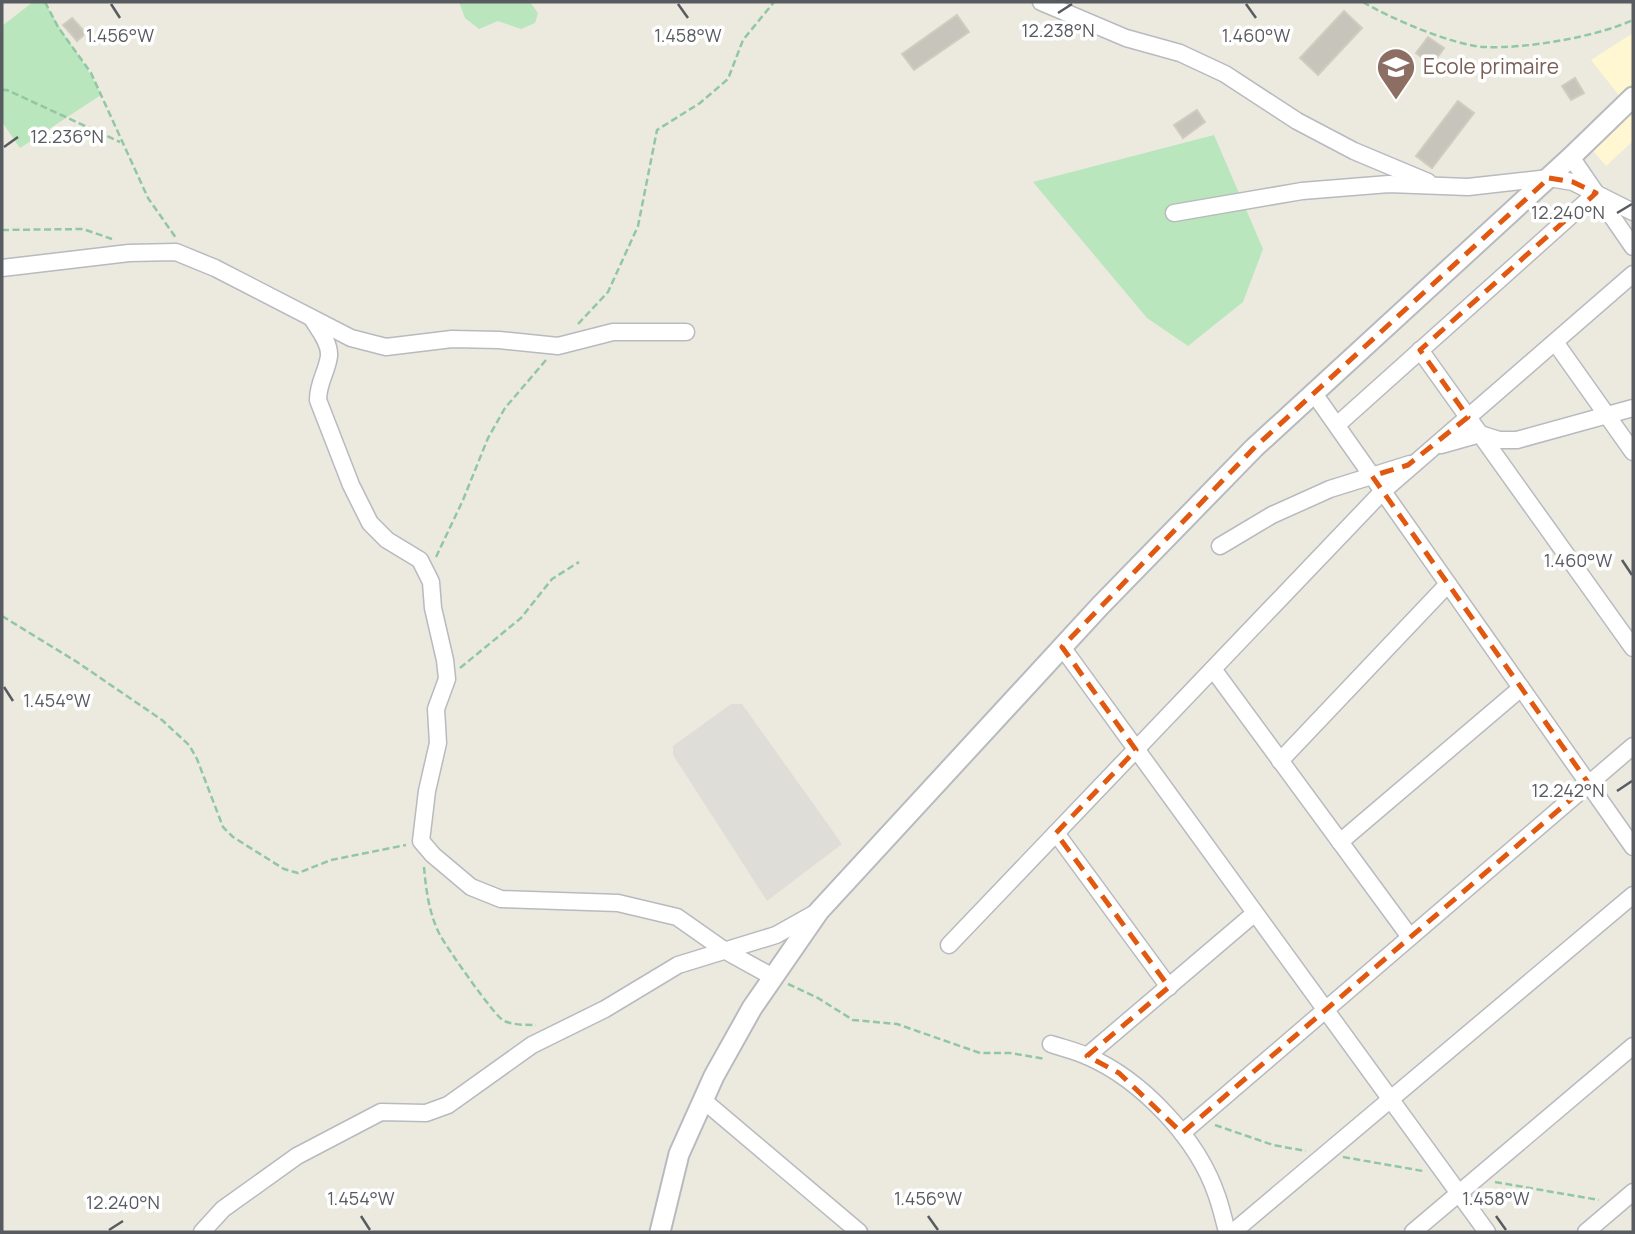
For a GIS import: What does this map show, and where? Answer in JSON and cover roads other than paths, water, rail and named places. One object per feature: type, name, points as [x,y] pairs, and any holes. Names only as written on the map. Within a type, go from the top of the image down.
[{"type":"street","points":[[1041,2],[1126,38],[1180,53],[1224,74],[1297,121],[1354,151],[1437,186]]},
{"type":"street","points":[[660,1232],[679,1154],[703,1100],[752,1008],[820,911],[1062,647],[1254,448],[1633,97]]},
{"type":"street","points":[[1571,157],[1633,247]]},
{"type":"street","points":[[1174,213],[1302,191],[1389,184],[1468,187],[1549,177],[1573,182],[1633,212]]},
{"type":"street","points":[[1337,425],[1596,193]]},
{"type":"street","points":[[2,268],[129,253],[176,252],[215,268],[351,338],[386,347],[452,340],[499,340],[558,346],[613,332],[686,332]]},
{"type":"street","points":[[949,945],[1383,491],[1633,274]]},
{"type":"street","points":[[313,320],[325,339],[329,355],[318,386],[318,400],[351,485],[370,523],[387,540],[420,560],[431,582],[433,608],[446,660],[447,679],[436,709],[438,743],[427,791],[421,841],[433,855],[471,887],[501,899],[618,903],[677,917],[724,950],[773,976]]},
{"type":"street","points":[[1555,342],[1633,452]]},
{"type":"street","points":[[1420,350],[1633,648]]},
{"type":"street","points":[[1313,392],[1633,847]]},
{"type":"street","points":[[1220,546],[1283,510],[1330,489],[1408,465],[1444,442],[1480,434],[1499,440],[1517,440],[1633,408]]},
{"type":"street","points":[[1280,761],[1448,584]]},
{"type":"street","points":[[1062,647],[1487,1232]]},
{"type":"street","points":[[1213,669],[1410,937]]},
{"type":"street","points":[[1340,842],[1521,688]]},
{"type":"street","points":[[1182,1133],[1633,746]]},
{"type":"street","points":[[1056,833],[1169,987]]},
{"type":"street","points":[[1233,1232],[1633,895]]},
{"type":"street","points":[[202,1232],[223,1209],[297,1156],[381,1112],[426,1113],[448,1105],[532,1045],[605,1009],[678,965],[776,935],[820,911]]},
{"type":"street","points":[[1087,1056],[1255,913]]},
{"type":"street","points":[[1051,1044],[1087,1056],[1119,1073],[1161,1108],[1197,1155],[1217,1194],[1227,1232]]},
{"type":"street","points":[[1413,1232],[1633,1046]]},
{"type":"street","points":[[703,1100],[859,1232]]},
{"type":"street","points":[[1587,1232],[1633,1192]]},
{"type":"place","name":"Ecole primaire","points":[[1396,101]]}]
